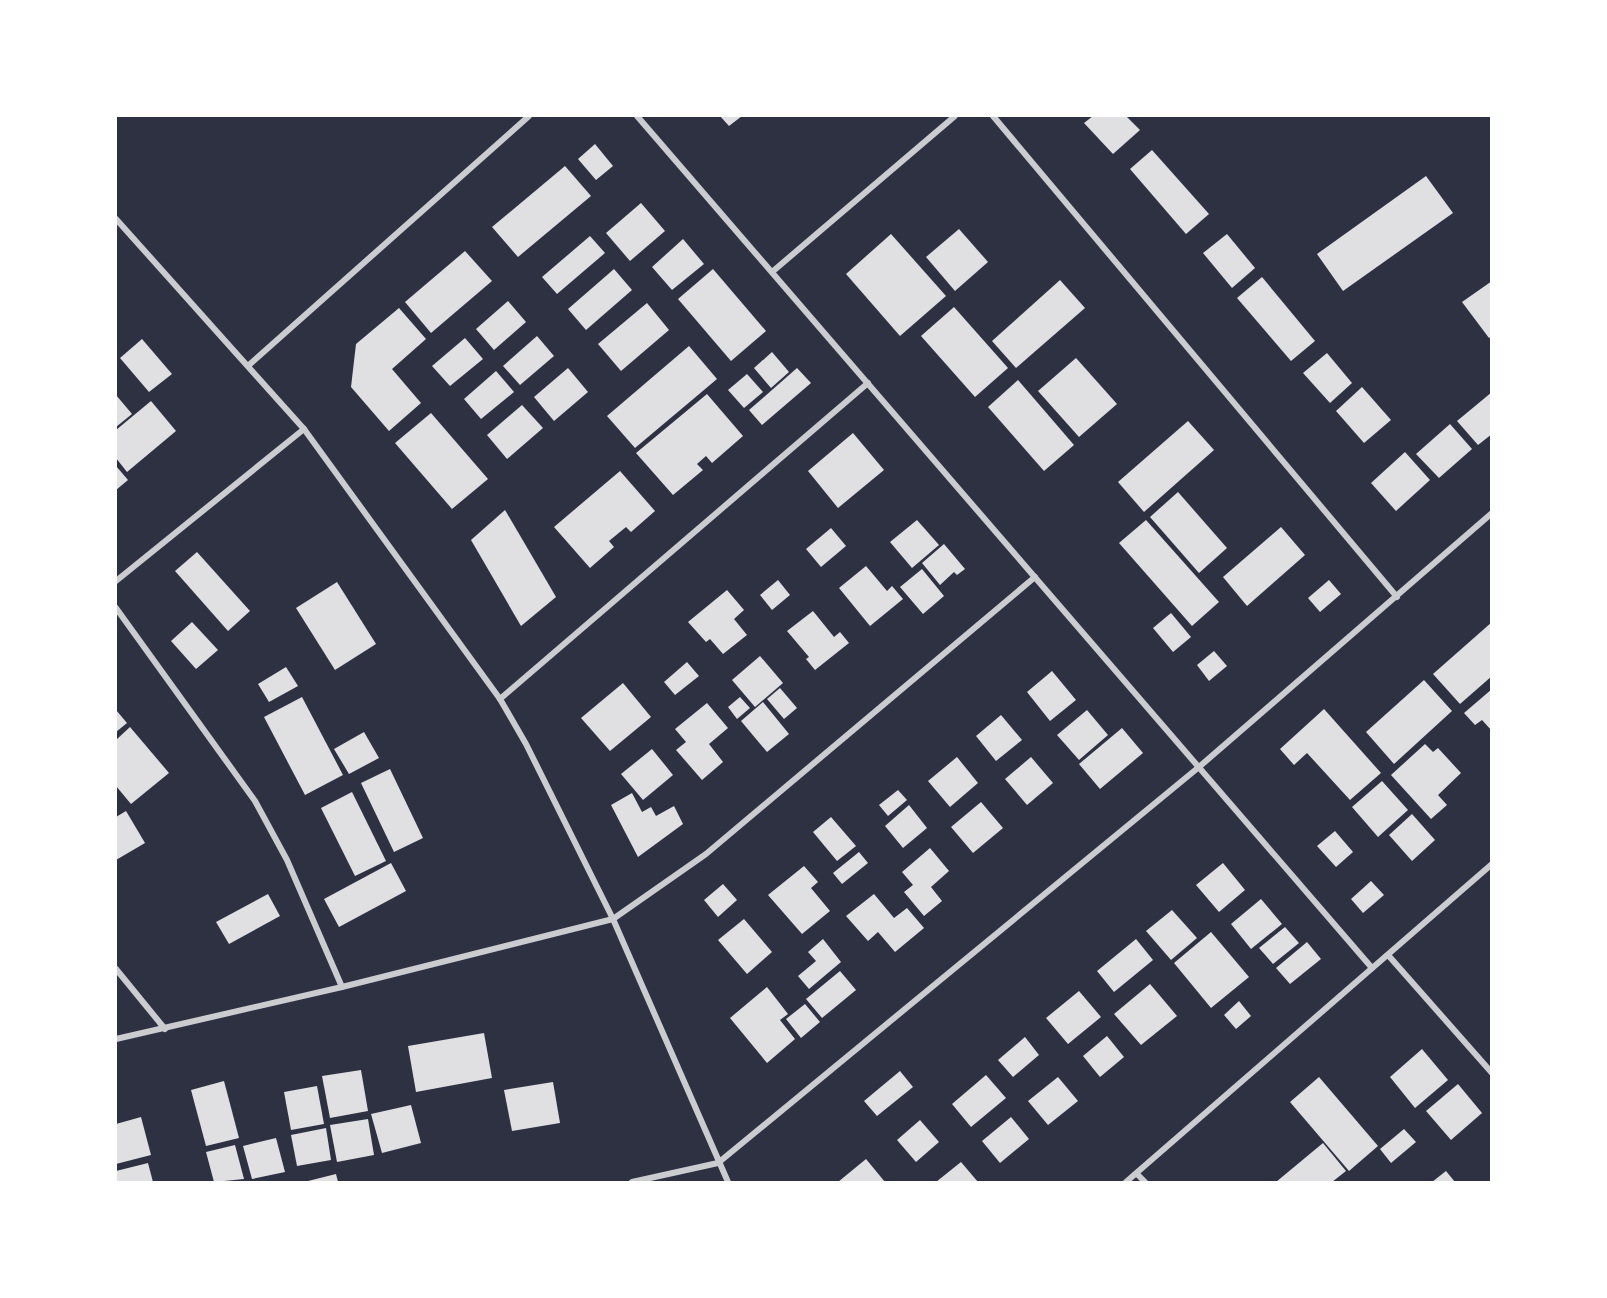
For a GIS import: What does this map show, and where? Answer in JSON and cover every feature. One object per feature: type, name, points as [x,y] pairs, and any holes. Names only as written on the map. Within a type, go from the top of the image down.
[{"type":"street","points":[[249,365],[529,116]]},
{"type":"street","points":[[637,116],[1372,968]]},
{"type":"street","points":[[772,272],[955,116]]},
{"type":"street","points":[[993,116],[1397,597]]},
{"type":"street","points":[[116,219],[304,429],[500,699],[526,744],[613,919],[728,1182]]},
{"type":"street","points":[[500,699],[868,383]]},
{"type":"street","points":[[116,581],[304,429]]},
{"type":"street","points":[[632,1182],[718,1163],[1199,767],[1491,513]]},
{"type":"street","points":[[116,1039],[342,987],[613,919],[706,854],[1035,577]]},
{"type":"street","points":[[116,608],[255,801],[287,860],[342,987]]},
{"type":"street","points":[[1126,1182],[1491,864]]},
{"type":"street","points":[[1388,955],[1491,1073]]},
{"type":"street","points":[[116,969],[165,1029]]},
{"type":"street","points":[[1137,1174],[1145,1182]]},
{"type":"building","points":[[720,116],[742,116],[729,126]]},
{"type":"building","points":[[1093,116],[1126,116],[1140,130],[1113,154],[1084,123]]},
{"type":"building","points":[[595,144],[613,166],[596,180],[578,159]]},
{"type":"building","points":[[1152,150],[1209,214],[1186,234],[1130,169]]},
{"type":"building","points":[[565,166],[591,196],[518,257],[492,227]]},
{"type":"building","points":[[1426,176],[1453,213],[1343,291],[1317,254]]},
{"type":"building","points":[[641,203],[665,231],[630,261],[606,233]]},
{"type":"building","points":[[959,229],[988,262],[955,291],[926,257]]},
{"type":"building","points":[[891,234],[946,296],[900,336],[846,274]]},
{"type":"building","points":[[1227,234],[1255,268],[1232,288],[1203,253]]},
{"type":"building","points":[[590,236],[605,253],[557,294],[542,277]]},
{"type":"building","points":[[683,239],[704,264],[672,290],[652,267]]},
{"type":"building","points":[[465,251],[492,281],[431,333],[405,302]]},
{"type":"building","points":[[614,269],[632,290],[586,330],[568,309]]},
{"type":"building","points":[[713,269],[766,331],[731,361],[678,299]]},
{"type":"building","points":[[1262,277],[1315,341],[1291,361],[1237,298]]},
{"type":"building","points":[[1060,280],[1085,308],[1016,368],[992,341]]},
{"type":"building","points":[[1492,281],[1492,336],[1489,338],[1462,302]]},
{"type":"building","points":[[508,301],[526,322],[494,350],[476,329]]},
{"type":"building","points":[[647,303],[669,330],[621,371],[598,344]]},
{"type":"building","points":[[954,307],[1008,368],[975,397],[921,336]]},
{"type":"building","points":[[399,308],[426,339],[392,369],[421,403],[389,431],[351,387],[356,344]]},
{"type":"building","points":[[537,336],[554,356],[520,385],[503,366]]},
{"type":"building","points":[[465,338],[483,359],[450,386],[432,366]]},
{"type":"building","points":[[142,339],[172,374],[149,392],[120,358]]},
{"type":"building","points":[[689,346],[717,379],[635,448],[607,416]]},
{"type":"building","points":[[772,352],[789,372],[771,388],[754,368]]},
{"type":"building","points":[[1327,353],[1352,383],[1330,403],[1303,373]]},
{"type":"building","points":[[1076,358],[1117,404],[1079,437],[1038,391]]},
{"type":"building","points":[[568,368],[588,392],[554,421],[534,397]]},
{"type":"building","points":[[797,368],[811,383],[762,425],[749,410]]},
{"type":"building","points":[[496,371],[514,392],[481,419],[464,399]]},
{"type":"building","points":[[747,374],[763,392],[744,408],[728,390]]},
{"type":"building","points":[[1018,380],[1074,445],[1044,471],[988,407]]},
{"type":"building","points":[[1362,387],[1391,420],[1364,443],[1336,411]]},
{"type":"building","points":[[1492,392],[1492,434],[1478,445],[1457,421]]},
{"type":"building","points":[[707,394],[743,436],[712,463],[706,456],[697,464],[703,470],[673,495],[636,453]]},
{"type":"building","points":[[116,395],[132,414],[116,427]]},
{"type":"building","points":[[151,401],[176,431],[127,472],[116,458],[116,430]]},
{"type":"building","points":[[522,405],[543,428],[507,459],[487,435]]},
{"type":"building","points":[[431,413],[488,479],[452,509],[395,443]]},
{"type":"building","points":[[1188,421],[1214,450],[1144,512],[1118,482]]},
{"type":"building","points":[[1450,424],[1472,449],[1439,478],[1416,454]]},
{"type":"building","points":[[853,433],[884,470],[838,508],[808,471]]},
{"type":"building","points":[[1405,452],[1430,480],[1396,511],[1371,483]]},
{"type":"building","points":[[116,466],[128,480],[116,490]]},
{"type":"building","points":[[620,471],[655,511],[631,532],[626,527],[609,541],[614,547],[590,568],[554,527]]},
{"type":"building","points":[[1178,492],[1227,548],[1199,573],[1150,517]]},
{"type":"building","points":[[505,510],[556,597],[521,626],[471,540]]},
{"type":"building","points":[[917,520],[939,545],[912,568],[890,542]]},
{"type":"building","points":[[1146,520],[1219,602],[1192,626],[1119,543]]},
{"type":"building","points":[[1281,527],[1305,555],[1247,606],[1223,577]]},
{"type":"building","points":[[831,528],[846,546],[821,567],[806,549]]},
{"type":"building","points":[[944,544],[965,569],[957,575],[954,572],[940,585],[922,563]]},
{"type":"building","points":[[197,552],[250,611],[228,631],[175,571]]},
{"type":"building","points":[[866,566],[887,591],[892,586],[903,599],[870,626],[839,588]]},
{"type":"building","points":[[922,569],[944,596],[923,614],[900,587]]},
{"type":"building","points":[[778,580],[790,595],[772,610],[760,595]]},
{"type":"building","points":[[1329,580],[1341,594],[1320,612],[1308,598]]},
{"type":"building","points":[[337,582],[376,644],[335,670],[296,608]]},
{"type":"building","points":[[727,590],[744,610],[734,619],[747,635],[723,654],[710,639],[706,642],[688,622]]},
{"type":"building","points":[[813,611],[834,637],[840,632],[849,643],[815,670],[806,659],[809,657],[787,631]]},
{"type":"building","points":[[1171,613],[1191,637],[1173,652],[1153,628]]},
{"type":"building","points":[[192,622],[218,650],[196,669],[171,641]]},
{"type":"building","points":[[1492,622],[1492,676],[1460,704],[1433,674]]},
{"type":"building","points":[[1214,651],[1227,666],[1209,681],[1197,665]]},
{"type":"building","points":[[760,656],[783,683],[755,707],[732,680]]},
{"type":"building","points":[[687,662],[699,676],[675,695],[664,682]]},
{"type":"building","points":[[286,667],[298,686],[269,702],[258,684]]},
{"type":"building","points":[[1052,671],[1076,700],[1050,721],[1027,692]]},
{"type":"building","points":[[1424,680],[1452,711],[1394,764],[1366,732]]},
{"type":"building","points":[[623,683],[651,717],[610,751],[581,718]]},
{"type":"building","points":[[780,688],[797,708],[784,719],[767,699]]},
{"type":"building","points":[[1492,689],[1492,731],[1482,720],[1475,725],[1464,713]]},
{"type":"building","points":[[302,697],[343,775],[305,795],[264,717]]},
{"type":"building","points":[[740,697],[750,708],[737,719],[728,707]]},
{"type":"building","points":[[763,702],[789,734],[767,752],[741,721]]},
{"type":"building","points":[[707,703],[728,728],[709,744],[723,762],[702,780],[676,750],[686,742],[675,729]]},
{"type":"building","points":[[1324,709],[1381,773],[1350,800],[1307,753],[1294,765],[1280,749]]},
{"type":"building","points":[[116,710],[127,723],[116,732]]},
{"type":"building","points":[[1087,710],[1108,735],[1079,760],[1057,735]]},
{"type":"building","points":[[1001,715],[1022,740],[996,761],[976,736]]},
{"type":"building","points":[[130,727],[169,773],[131,804],[116,786],[116,740]]},
{"type":"building","points":[[1122,728],[1143,753],[1100,789],[1079,764]]},
{"type":"building","points":[[364,732],[379,758],[349,774],[334,749]]},
{"type":"building","points":[[1425,744],[1433,752],[1438,748],[1461,773],[1438,795],[1447,805],[1431,819],[1391,775]]},
{"type":"building","points":[[652,749],[673,775],[643,800],[621,774]]},
{"type":"building","points":[[957,757],[978,783],[950,807],[928,781]]},
{"type":"building","points":[[1031,757],[1053,783],[1027,805],[1005,779]]},
{"type":"building","points":[[390,769],[423,838],[394,852],[361,783]]},
{"type":"building","points":[[1382,781],[1408,810],[1378,837],[1352,807]]},
{"type":"building","points":[[898,790],[907,800],[888,816],[879,805]]},
{"type":"building","points":[[352,792],[386,861],[355,876],[321,808]]},
{"type":"building","points":[[632,793],[642,812],[651,807],[656,816],[674,806],[683,824],[638,857],[611,805]]},
{"type":"building","points":[[981,802],[1003,828],[973,853],[951,827]]},
{"type":"building","points":[[909,805],[927,828],[903,848],[885,826]]},
{"type":"building","points":[[126,811],[145,843],[116,860],[116,817]]},
{"type":"building","points":[[1412,814],[1435,840],[1412,861],[1389,835]]},
{"type":"building","points":[[831,817],[856,846],[837,861],[813,832]]},
{"type":"building","points":[[1335,831],[1353,852],[1336,867],[1317,846]]},
{"type":"building","points":[[930,848],[949,871],[931,887],[942,901],[924,916],[904,892],[913,885],[902,872]]},
{"type":"building","points":[[859,852],[868,863],[842,884],[833,873]]},
{"type":"building","points":[[391,863],[406,891],[339,927],[324,899]]},
{"type":"building","points":[[1223,863],[1245,890],[1219,912],[1196,885]]},
{"type":"building","points":[[804,866],[818,882],[811,888],[830,911],[802,934],[768,895]]},
{"type":"building","points":[[1371,881],[1384,895],[1363,913],[1351,899]]},
{"type":"building","points":[[723,884],[737,900],[718,917],[704,900]]},
{"type":"building","points":[[268,894],[280,916],[229,944],[216,922]]},
{"type":"building","points":[[874,894],[894,918],[907,908],[924,928],[895,952],[878,932],[868,941],[846,916]]},
{"type":"building","points":[[1261,899],[1282,924],[1251,949],[1231,924]]},
{"type":"building","points":[[1172,910],[1197,938],[1171,960],[1146,931]]},
{"type":"building","points":[[744,919],[772,952],[747,974],[718,940]]},
{"type":"building","points":[[1285,927],[1299,943],[1273,964],[1259,948]]},
{"type":"building","points":[[1211,932],[1249,977],[1211,1008],[1174,963]]},
{"type":"building","points":[[823,939],[841,962],[809,989],[798,976],[816,961],[808,952]]},
{"type":"building","points":[[1136,939],[1153,960],[1114,992],[1097,971]]},
{"type":"building","points":[[1307,942],[1321,959],[1290,984],[1276,968]]},
{"type":"building","points":[[840,971],[856,990],[822,1018],[806,999]]},
{"type":"building","points":[[1150,984],[1177,1016],[1141,1045],[1114,1014]]},
{"type":"building","points":[[767,987],[788,1014],[780,1020],[795,1039],[767,1063],[730,1018]]},
{"type":"building","points":[[1079,991],[1101,1017],[1068,1044],[1046,1018]]},
{"type":"building","points":[[1239,1001],[1251,1016],[1236,1029],[1224,1015]]},
{"type":"building","points":[[805,1004],[820,1022],[801,1038],[786,1019]]},
{"type":"building","points":[[484,1033],[492,1078],[416,1092],[408,1046]]},
{"type":"building","points":[[1107,1036],[1124,1057],[1100,1077],[1083,1056]]},
{"type":"building","points":[[1025,1037],[1039,1055],[1013,1077],[998,1060]]},
{"type":"building","points":[[1422,1049],[1448,1080],[1415,1108],[1390,1077]]},
{"type":"building","points":[[361,1070],[368,1111],[330,1118],[322,1076]]},
{"type":"building","points":[[900,1071],[913,1087],[877,1116],[864,1101]]},
{"type":"building","points":[[986,1075],[1006,1098],[971,1127],[952,1104]]},
{"type":"building","points":[[1058,1077],[1078,1101],[1048,1125],[1028,1101]]},
{"type":"building","points":[[1319,1077],[1378,1146],[1349,1171],[1290,1102]]},
{"type":"building","points":[[224,1081],[239,1138],[206,1146],[191,1090]]},
{"type":"building","points":[[553,1082],[560,1123],[512,1131],[504,1090]]},
{"type":"building","points":[[1458,1084],[1482,1113],[1451,1140],[1426,1111]]},
{"type":"building","points":[[317,1086],[324,1124],[291,1130],[284,1092]]},
{"type":"building","points":[[411,1105],[421,1143],[382,1153],[371,1114]]},
{"type":"building","points":[[141,1117],[151,1155],[116,1164],[116,1124]]},
{"type":"building","points":[[1011,1117],[1029,1139],[1000,1163],[982,1141]]},
{"type":"building","points":[[368,1119],[374,1155],[337,1162],[330,1125]]},
{"type":"building","points":[[920,1120],[939,1142],[916,1162],[897,1140]]},
{"type":"building","points":[[326,1128],[331,1160],[297,1166],[291,1135]]},
{"type":"building","points":[[1404,1129],[1416,1142],[1391,1163],[1380,1149]]},
{"type":"building","points":[[276,1138],[285,1172],[252,1179],[243,1146]]},
{"type":"building","points":[[1323,1143],[1346,1171],[1332,1182],[1276,1182]]},
{"type":"building","points":[[235,1145],[244,1179],[214,1182],[206,1152]]},
{"type":"building","points":[[866,1159],[885,1182],[838,1182]]},
{"type":"building","points":[[961,1162],[978,1182],[936,1182]]},
{"type":"building","points":[[148,1163],[153,1182],[116,1182],[116,1171]]},
{"type":"building","points":[[1446,1171],[1455,1182],[1432,1182]]},
{"type":"building","points":[[336,1174],[338,1182],[304,1182]]}]
